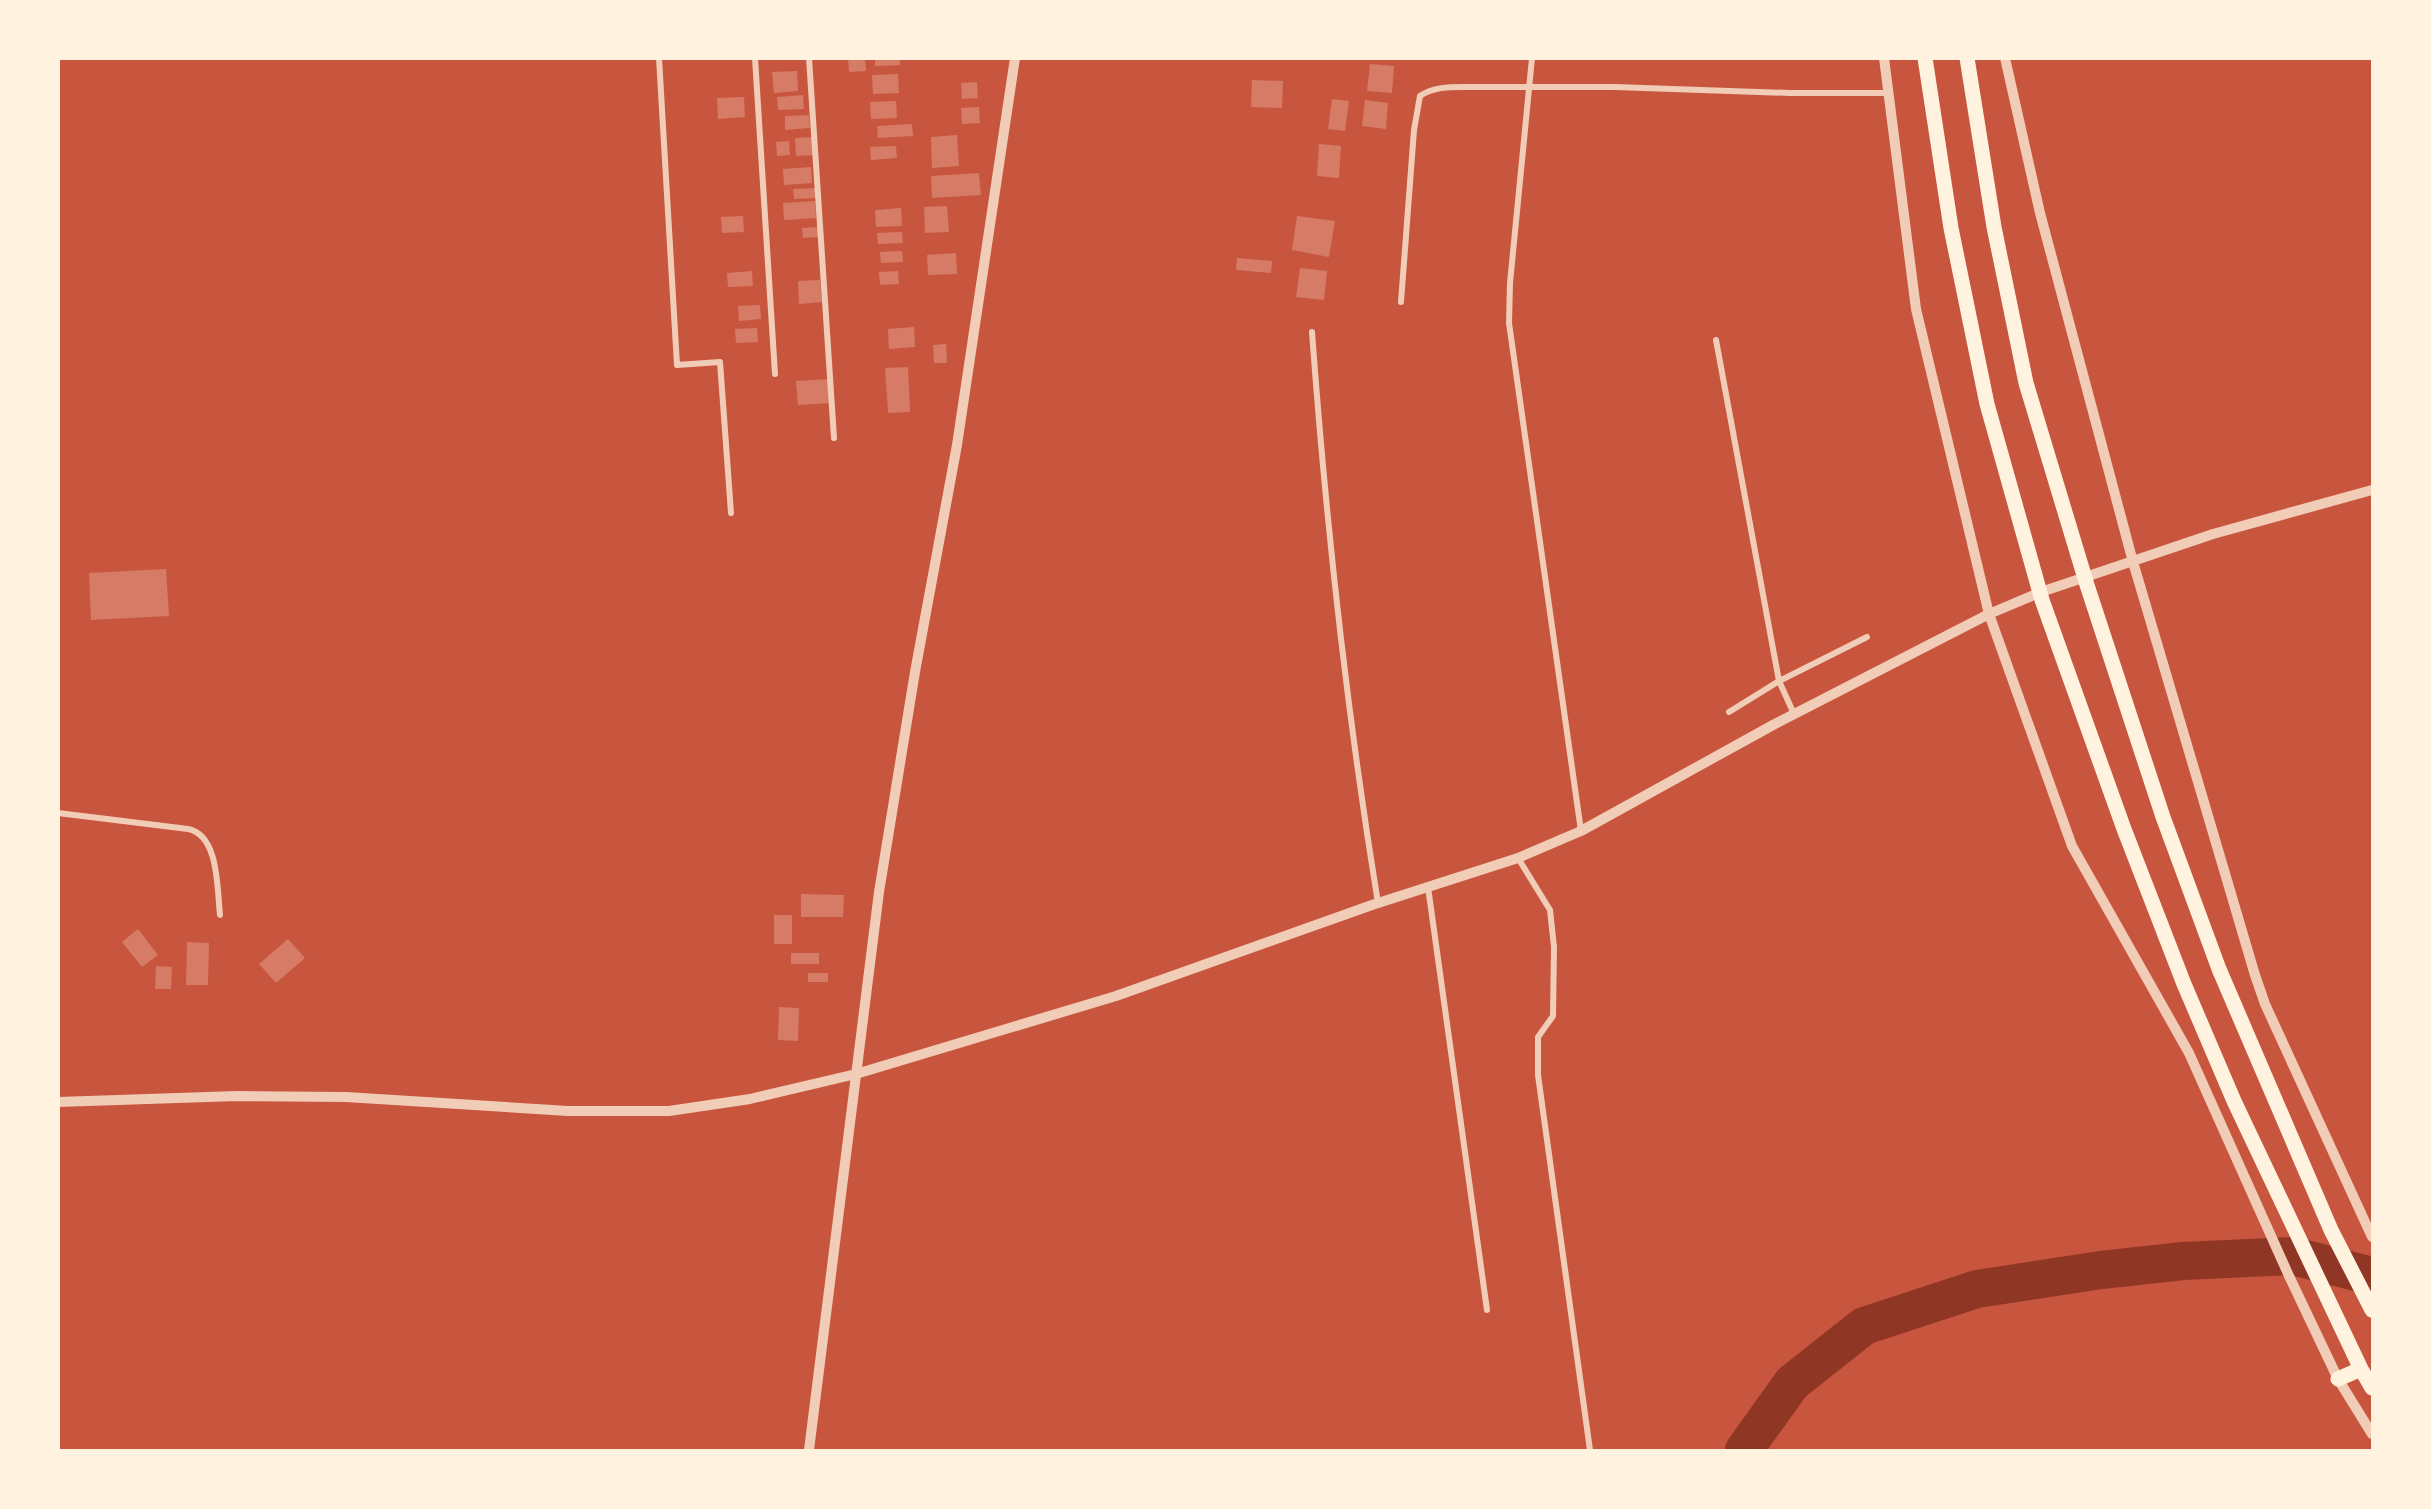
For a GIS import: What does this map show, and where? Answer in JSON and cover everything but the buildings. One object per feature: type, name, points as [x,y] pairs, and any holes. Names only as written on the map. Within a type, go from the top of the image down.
[{"type":"highway","points":[[1925,58],[1951,228],[1987,404],[2042,600],[2124,829],[2184,984],[2234,1101],[2361,1369],[2373,1388]]},
{"type":"highway","points":[[1967,58],[1994,227],[2026,383],[2087,585],[2163,817],[2219,969],[2331,1230],[2373,1310]]},
{"type":"highway","points":[[2338,1379],[2361,1369]]},
{"type":"street","points":[[659,58],[677,365],[720,362],[731,513]]},
{"type":"street","points":[[754,58],[775,374]]},
{"type":"street","points":[[809,58],[834,438]]},
{"type":"street","points":[[809,1450],[881,881],[915,672],[957,445],[1015,58]]},
{"type":"street","points":[[1532,58],[1510,283],[1509,322],[1581,831]]},
{"type":"street","points":[[1884,58],[1916,309],[1989,614],[2072,846],[2189,1053],[2338,1379],[2373,1434]]},
{"type":"street","points":[[2005,58],[2040,213],[2133,562],[2255,975],[2265,1004],[2372,1236]]},
{"type":"street","points":[[1401,303],[1414,130],[1420,96],[1440,88],[1616,87],[1790,93],[1888,93]]},
{"type":"street","points":[[1312,332],[1320,440],[1359,785],[1378,903]]},
{"type":"street","points":[[1716,340],[1779,681],[1794,714]]},
{"type":"street","points":[[58,1102],[237,1096],[345,1097],[568,1111],[669,1111],[750,1099],[856,1074],[1116,996],[1378,903],[1518,858],[1581,831],[1794,714],[1989,614],[2041,592],[2213,534],[2373,490]]},
{"type":"street","points":[[1729,712],[1779,681],[1867,637]]},
{"type":"street","points":[[58,813],[188,829],[201,834],[209,844],[212,856],[220,915]]},
{"type":"street","points":[[1518,858],[1550,909],[1554,947],[1553,1016],[1538,1036],[1538,1075],[1590,1450]]},
{"type":"street","points":[[1428,887],[1487,1310]]},
{"type":"waterway","points":[[1744,1450],[1792,1383],[1864,1326],[1977,1289],[2101,1270],[2183,1261],[2293,1256],[2372,1276]]}]
